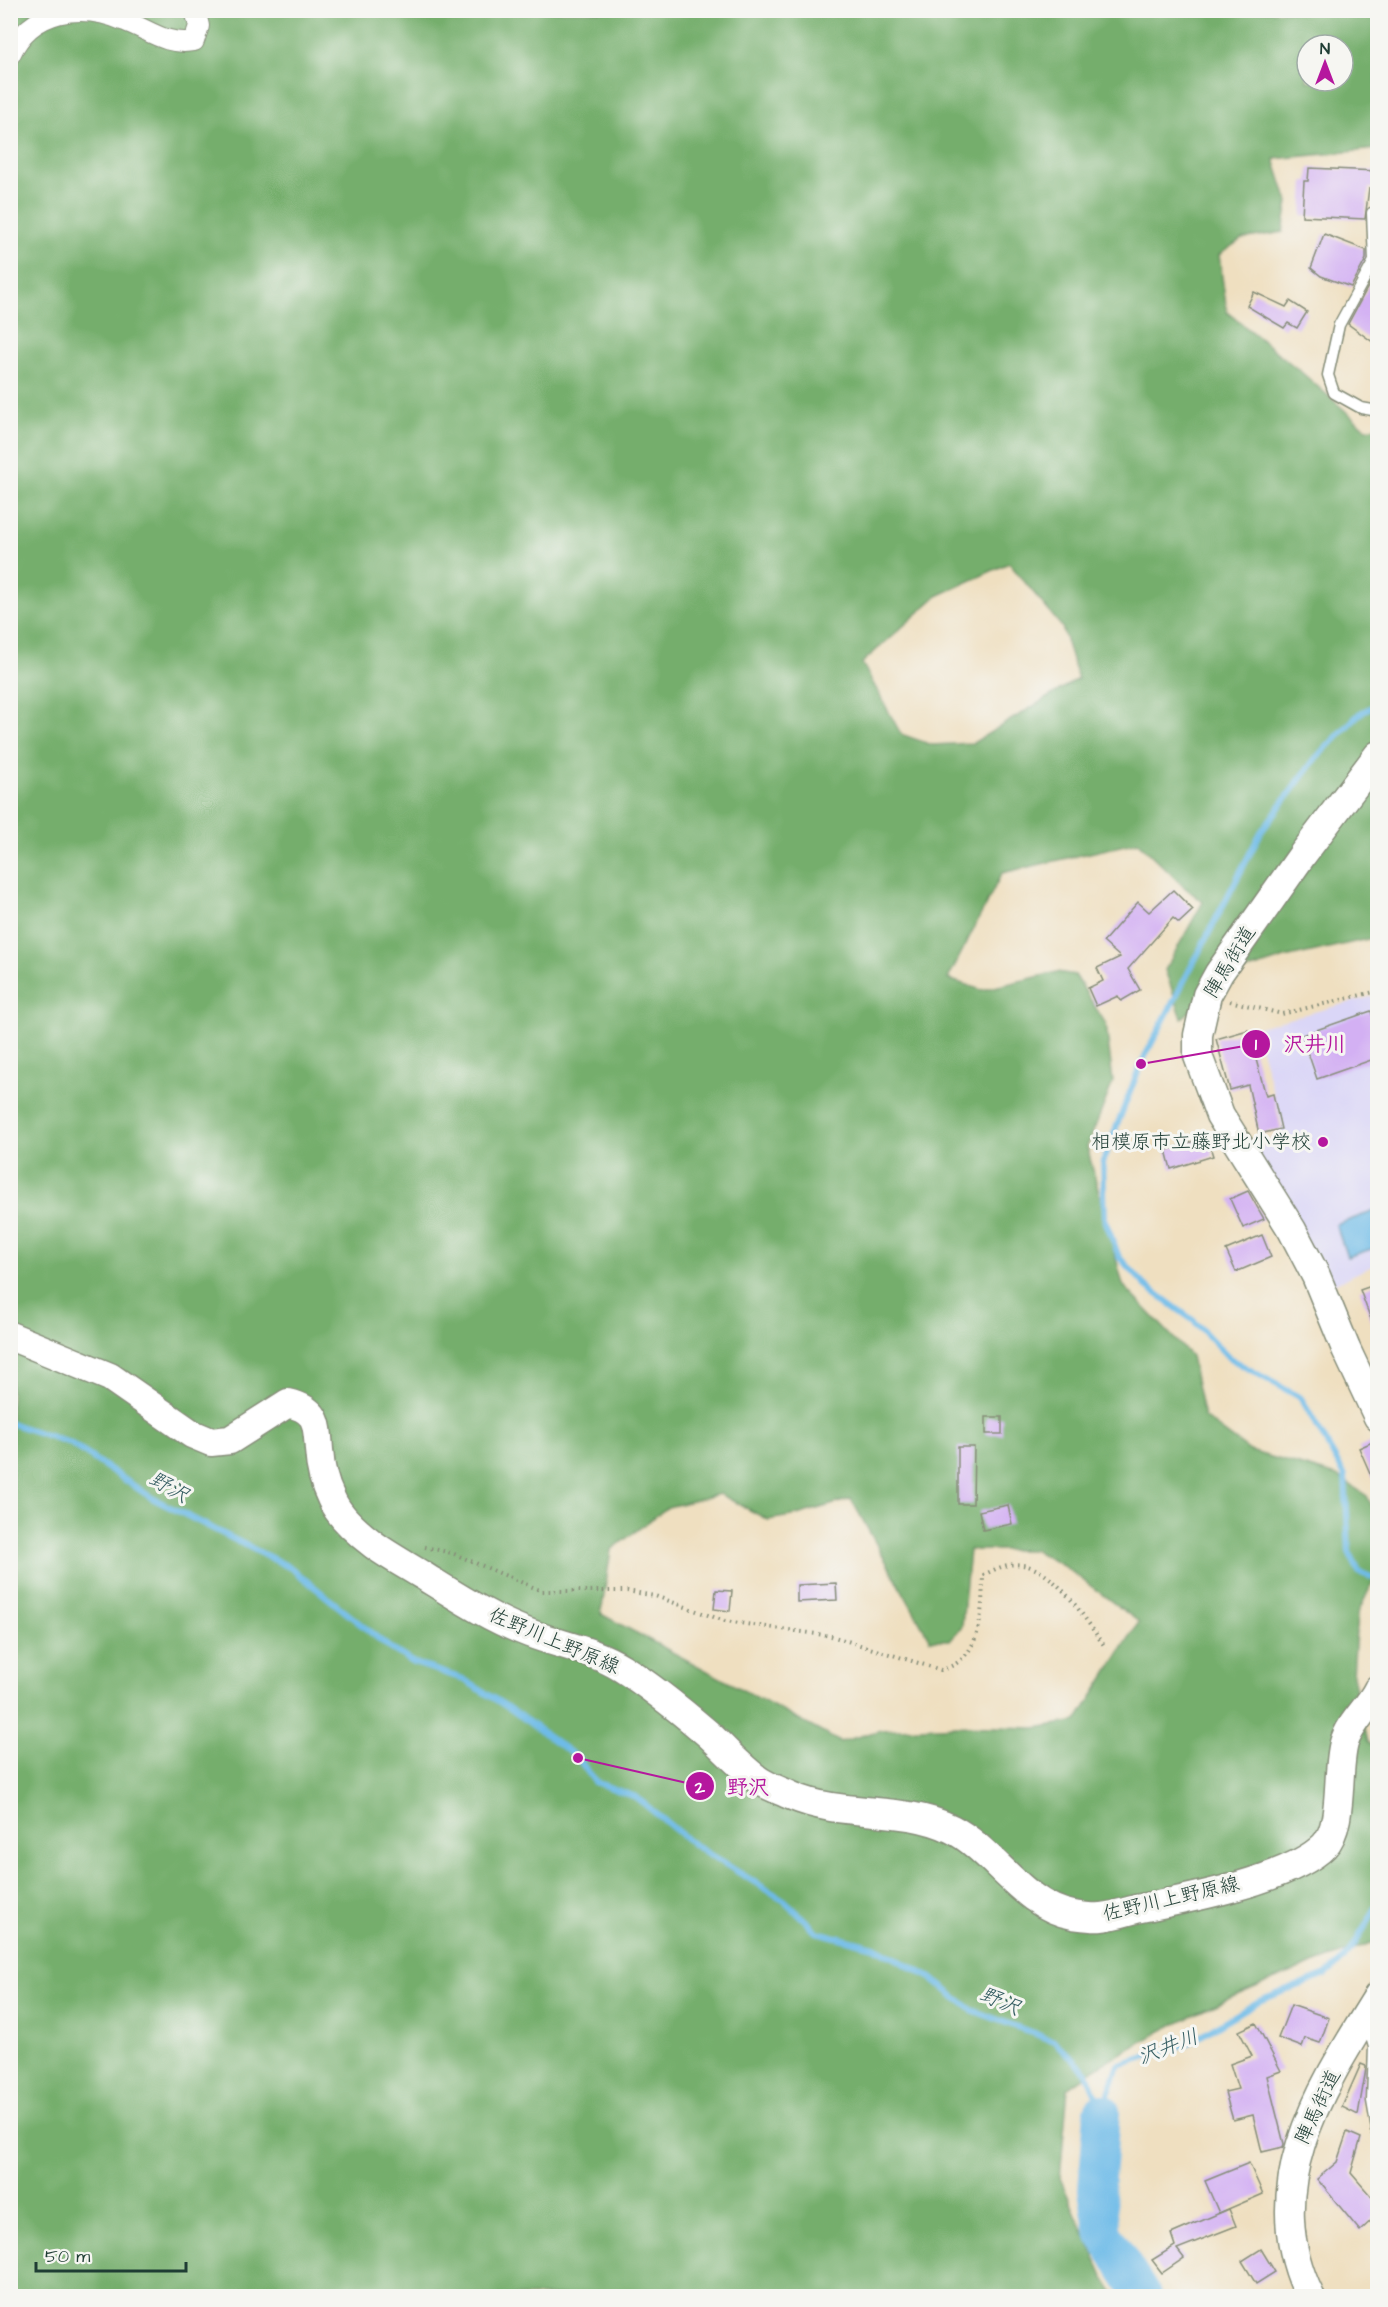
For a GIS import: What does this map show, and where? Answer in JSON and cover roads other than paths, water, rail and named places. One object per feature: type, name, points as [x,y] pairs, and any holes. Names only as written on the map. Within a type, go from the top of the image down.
[{"type":"main road","name":"陣馬街道","points":[[1377,755],[1303,854],[1219,973],[1207,995],[1198,1035],[1198,1056],[1220,1114],[1292,1230],[1316,1276],[1377,1417]]},
{"type":"main road","name":"佐野川上野原線","points":[[10,1336],[110,1377],[192,1434],[211,1442],[230,1440],[288,1403],[302,1406],[314,1417],[320,1432],[321,1469],[330,1497],[341,1515],[374,1545],[492,1615],[529,1633],[568,1644],[621,1667],[673,1704],[760,1781],[797,1798],[839,1809],[924,1818],[954,1830],[971,1841],[1012,1880],[1048,1906],[1070,1915],[1101,1917],[1176,1902],[1218,1892],[1304,1861],[1324,1846],[1330,1838],[1337,1808],[1339,1766],[1343,1743],[1348,1731],[1376,1698]]},
{"type":"main road","name":"陣馬街道","points":[[1310,2296],[1297,2264],[1292,2238],[1290,2210],[1295,2161],[1307,2121],[1377,1996]]},
{"type":"street","points":[[10,55],[24,32],[50,16],[68,12],[109,15],[172,42],[194,41],[199,26],[195,10]]},
{"type":"lane","points":[[1377,212],[1372,213],[1374,261],[1339,325],[1328,375],[1334,393],[1360,408],[1377,411]]},
{"type":"lane","points":[[1359,2026],[1371,2037],[1374,2047],[1372,2101],[1377,2136]]},
{"type":"water","points":[[1377,1210],[1377,1247],[1347,1257],[1336,1225]]},
{"type":"waterway","name":"沢井川","points":[[1378,704],[1359,714],[1315,759],[1261,832],[1141,1064],[1103,1161],[1105,1220],[1119,1257],[1146,1286],[1194,1321],[1229,1358],[1301,1398],[1345,1476],[1349,1552],[1359,1572],[1378,1580]]},
{"type":"waterway","name":"野沢","points":[[10,1423],[70,1443],[152,1498],[291,1568],[390,1648],[414,1663],[463,1679],[512,1710],[578,1758],[595,1782],[636,1797],[694,1845],[784,1900],[817,1932],[874,1947],[931,1978],[972,2010],[1054,2041],[1087,2073],[1102,2112]]},
{"type":"waterway","name":"沢井川","points":[[1102,2111],[1119,2065],[1186,2045],[1259,2001],[1326,1975],[1349,1954],[1378,1904]]},
{"type":"waterway","name":"沢井川","points":[[1102,2112],[1096,2190],[1103,2233],[1143,2296]]},
{"type":"place","name":"沢井川","points":[[1141,1064]]},
{"type":"place","name":"相模原市立藤野北小学校","points":[[1323,1142]]},
{"type":"place","name":"野沢","points":[[578,1758]]}]
